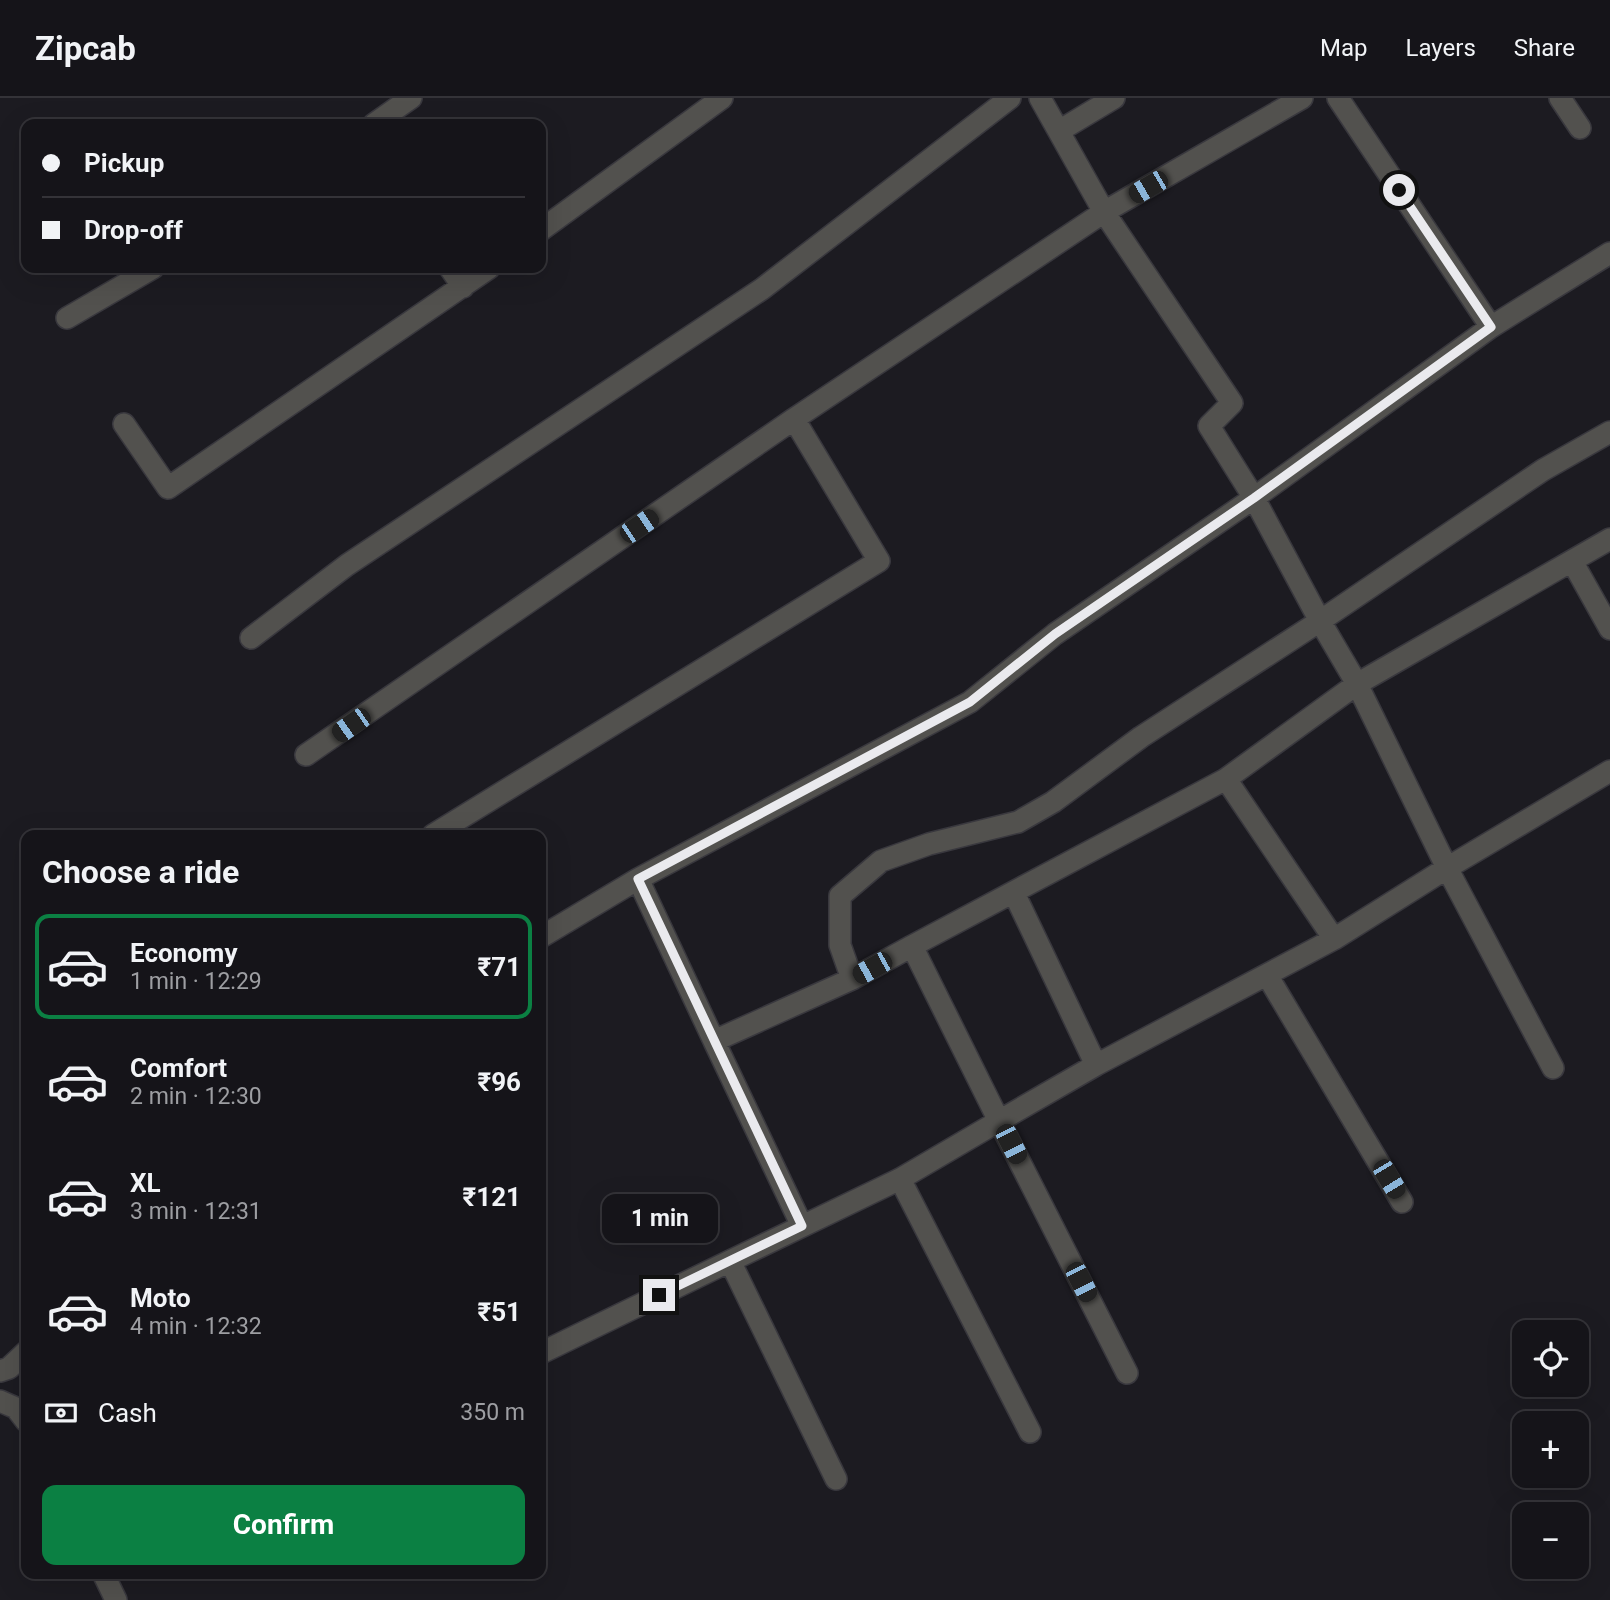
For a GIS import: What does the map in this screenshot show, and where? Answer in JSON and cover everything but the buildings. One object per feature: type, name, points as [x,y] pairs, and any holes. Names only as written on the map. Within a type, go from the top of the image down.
[{"type":"street","points":[[381,119],[411,98]]},
{"type":"street","points":[[546,226],[722,98]]},
{"type":"street","points":[[251,638],[347,565],[762,289],[1010,98]]},
{"type":"street","points":[[1040,98],[1104,212],[1233,403],[1209,426],[1254,498],[1357,684],[1447,868],[1553,1068]]},
{"type":"street","points":[[1059,131],[1114,98]]},
{"type":"street","points":[[306,755],[794,419],[1104,212],[1303,98]]},
{"type":"street","points":[[1338,98],[1491,327]]},
{"type":"street","points":[[1560,98],[1580,128]]},
{"type":"street","points":[[546,934],[638,879],[970,702],[1055,634],[1254,498],[1491,327],[1610,253]]},
{"type":"street","points":[[67,318],[144,273]]},
{"type":"street","points":[[453,273],[463,287]]},
{"type":"street","points":[[124,424],[168,488],[482,273]]},
{"type":"street","points":[[441,830],[879,561],[794,419]]},
{"type":"street","points":[[852,979],[840,945],[840,896],[881,861],[929,844],[1018,822],[1054,802],[1141,737],[1320,621],[1543,470],[1610,432]]},
{"type":"street","points":[[714,1041],[852,979],[1226,779],[1357,684],[1610,538]]},
{"type":"street","points":[[1572,561],[1610,629]]},
{"type":"street","points":[[546,1351],[900,1179],[1096,1065],[1334,939],[1610,771]]},
{"type":"street","points":[[1226,779],[1334,939]]},
{"type":"street","points":[[638,879],[802,1226]]},
{"type":"street","points":[[1014,893],[1096,1065]]},
{"type":"street","points":[[912,946],[1127,1373]]},
{"type":"street","points":[[1267,975],[1402,1202]]},
{"type":"street","points":[[900,1179],[1030,1432]]},
{"type":"street","points":[[730,1261],[836,1479]]},
{"type":"street","points":[[0,1371],[9,1368],[21,1357]]},
{"type":"street","points":[[0,1401],[16,1408],[21,1414]]},
{"type":"street","points":[[106,1579],[116,1600]]},
{"type":"route","points":[[659,1295],[802,1226],[638,879],[970,702],[1055,634],[1254,498],[1491,327],[1399,190]]}]
